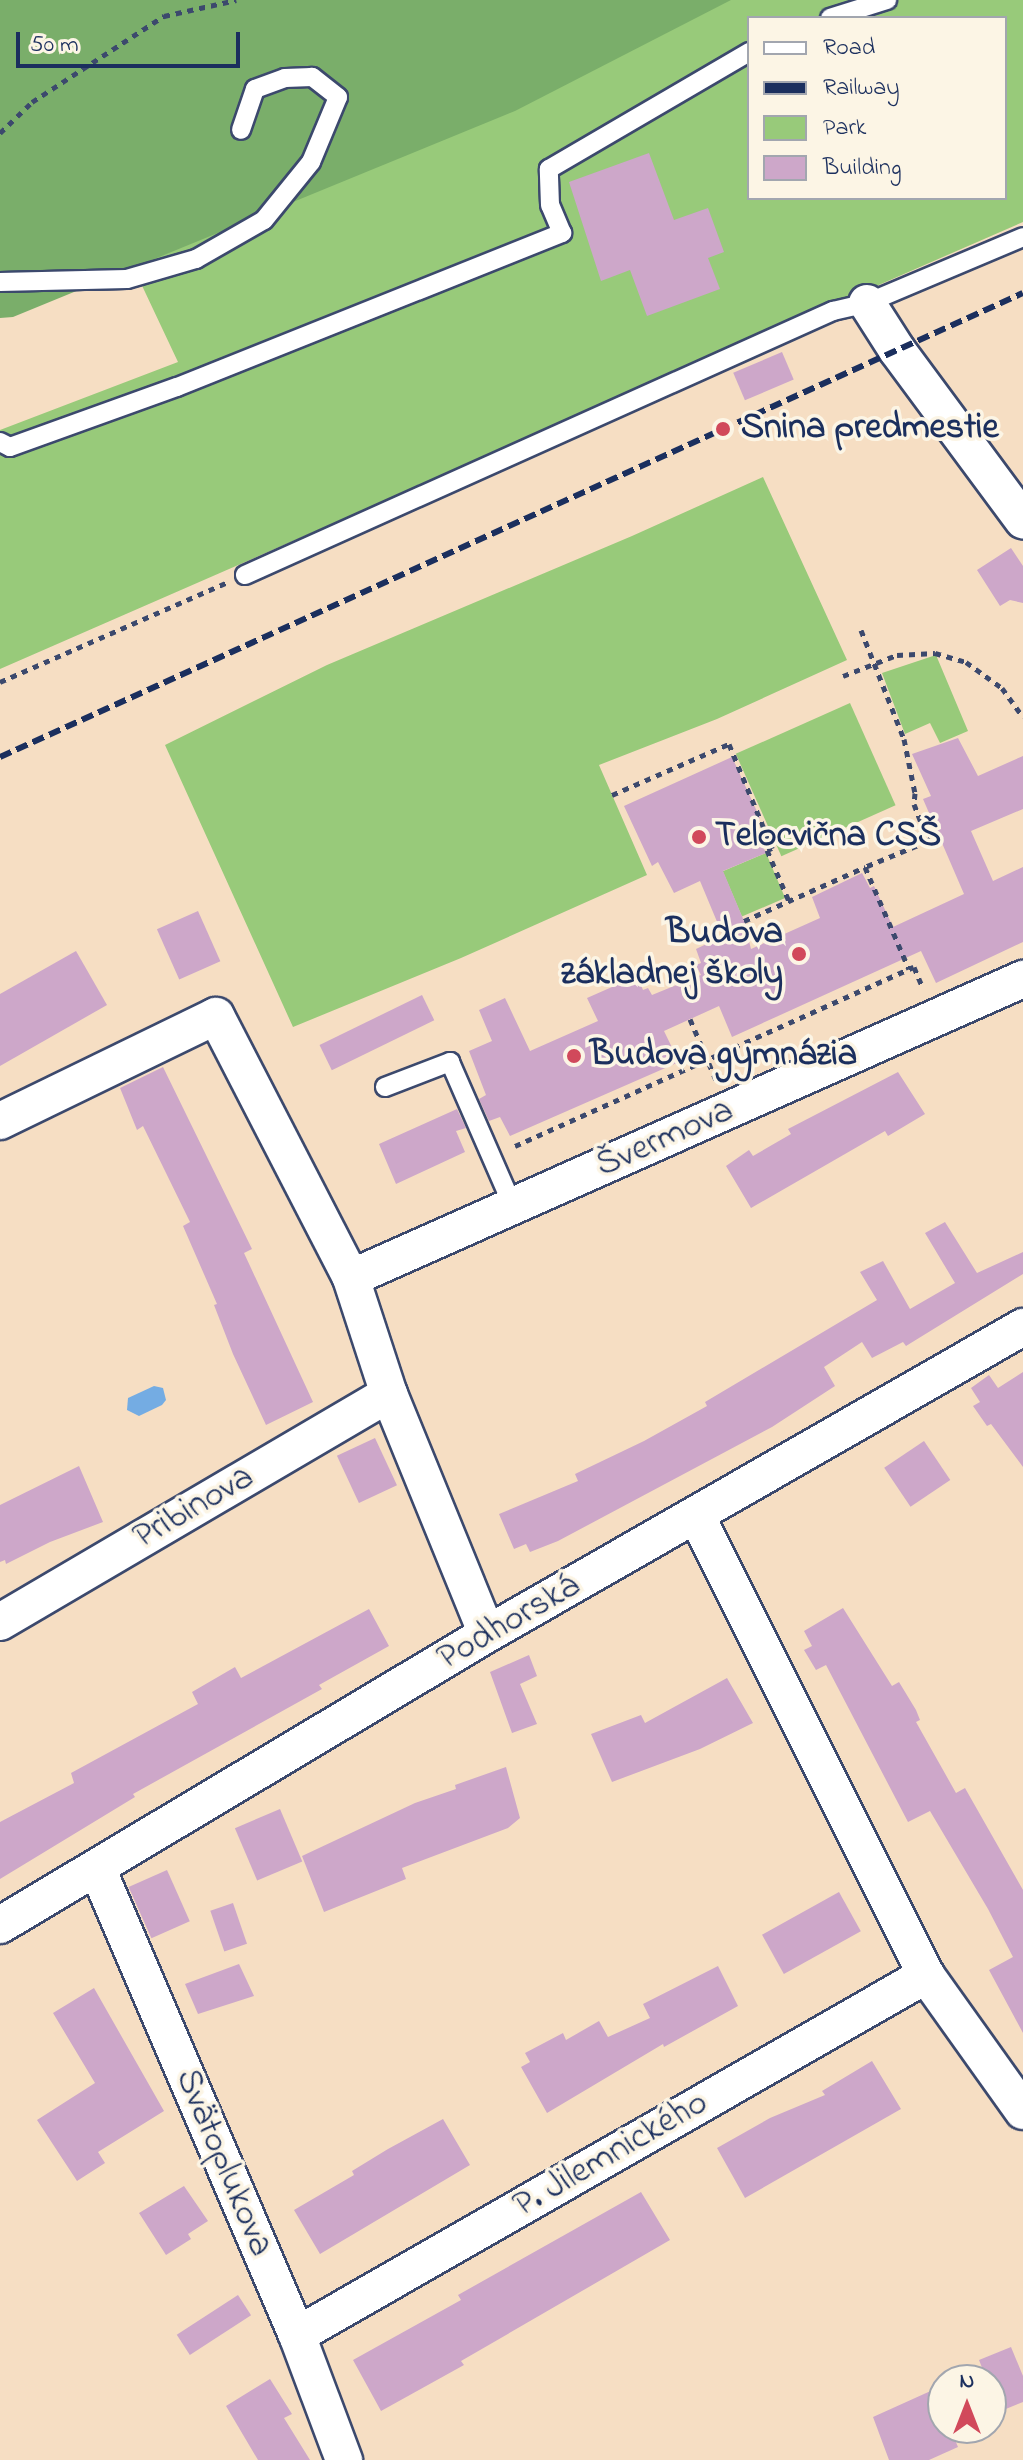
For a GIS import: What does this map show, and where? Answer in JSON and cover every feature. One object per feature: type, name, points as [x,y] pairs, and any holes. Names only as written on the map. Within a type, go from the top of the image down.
[{"type":"street","points":[[867,303],[897,350],[1023,520]]},
{"type":"street","name":"Švermova","points":[[351,1278],[1023,979]]},
{"type":"street","points":[[0,1121],[216,1016],[351,1278],[389,1394],[487,1634]]},
{"type":"street","name":"Podhorská","points":[[0,1925],[487,1634],[1023,1327]]},
{"type":"street","name":"Pribinova","points":[[0,1622],[389,1394]]},
{"type":"street","points":[[696,1515],[926,1975],[1023,2111]]},
{"type":"street","name":"Svätoplukova","points":[[97,1868],[297,2335],[344,2460]]},
{"type":"street","name":"P. Jilemnického","points":[[297,2335],[926,1975]]},
{"type":"lane","points":[[836,16],[887,0]]},
{"type":"lane","points":[[0,442],[10,447],[177,387],[562,233],[550,205],[549,169],[747,53]]},
{"type":"lane","points":[[0,282],[127,279],[196,259],[264,220],[311,162],[338,97],[312,77],[285,78],[255,89],[241,130]]},
{"type":"lane","points":[[245,575],[833,311],[867,303],[1023,237]]},
{"type":"lane","points":[[385,1087],[450,1062],[513,1206]]},
{"type":"path","points":[[0,133],[32,102],[164,16],[236,0]]},
{"type":"path","points":[[0,682],[245,575]]},
{"type":"path","points":[[744,921],[928,841],[914,804],[915,793],[904,739],[861,630]]},
{"type":"path","points":[[843,676],[897,655],[935,653],[966,662],[1002,688],[1023,717]]},
{"type":"path","points":[[612,795],[729,744],[772,848],[767,850],[789,901]]},
{"type":"path","points":[[865,867],[909,969]]},
{"type":"path","points":[[515,1146],[914,967],[926,994]]},
{"type":"path","points":[[690,1019],[707,1060]]},
{"type":"green space","points":[[0,0],[731,0],[515,111],[13,317],[0,318]]},
{"type":"green space","points":[[597,0],[1023,0],[1023,222],[0,669],[0,430],[178,362],[63,118]]},
{"type":"green space","points":[[763,477],[847,660],[717,719],[599,765],[647,875],[461,958],[293,1027],[165,745],[327,665]]},
{"type":"green space","points":[[936,655],[968,731],[940,743],[930,723],[905,734],[882,673]]},
{"type":"green space","points":[[850,703],[896,805],[781,856],[736,754]]},
{"type":"green space","points":[[766,853],[785,898],[742,916],[723,871]]},
{"type":"water","points":[[154,1386],[163,1388],[166,1400],[162,1405],[139,1416],[127,1410],[128,1398]]},
{"type":"building","points":[[649,153],[674,220],[708,208],[724,252],[708,258],[720,289],[647,316],[630,270],[601,281],[569,182]]},
{"type":"building","points":[[782,352],[794,380],[745,400],[733,373]]},
{"type":"building","points":[[1011,548],[1023,566],[1023,603],[1010,600],[1000,606],[977,570]]},
{"type":"building","points":[[958,738],[978,776],[1023,756],[1023,809],[971,831],[993,881],[1023,867],[1023,942],[936,983],[921,951],[732,1037],[719,1006],[664,1031],[679,1062],[510,1136],[500,1117],[489,1121],[479,1099],[486,1095],[469,1051],[492,1041],[479,1010],[505,998],[530,1051],[598,1021],[587,998],[637,976],[643,990],[648,988],[652,995],[701,975],[696,965],[701,963],[696,949],[723,936],[700,881],[674,893],[658,862],[652,866],[624,806],[732,757],[760,818],[752,822],[766,853],[723,871],[744,921],[751,949],[820,918],[812,897],[862,873],[870,888],[874,886],[893,927],[964,894],[923,799],[931,796],[912,754]]},
{"type":"building","points":[[198,911],[220,961],[179,980],[157,929]]},
{"type":"building","points":[[76,951],[107,1005],[0,1066],[0,994]]},
{"type":"building","points":[[422,995],[434,1020],[332,1070],[320,1045]]},
{"type":"building","points":[[163,1067],[252,1249],[244,1253],[313,1402],[266,1425],[233,1354],[214,1305],[217,1304],[183,1226],[190,1222],[143,1126],[137,1130],[120,1088]]},
{"type":"building","points":[[898,1072],[925,1114],[888,1136],[885,1131],[751,1208],[726,1166],[749,1150],[753,1156],[791,1134],[788,1129]]},
{"type":"building","points":[[457,1109],[466,1128],[456,1131],[465,1152],[396,1184],[379,1144]]},
{"type":"building","points":[[945,1222],[977,1273],[1023,1252],[1023,1274],[906,1346],[903,1342],[872,1358],[862,1342],[824,1367],[835,1386],[772,1427],[558,1541],[530,1552],[526,1544],[514,1549],[499,1514],[578,1481],[575,1474],[707,1406],[705,1402],[877,1300],[860,1272],[883,1261],[910,1309],[955,1283],[925,1233]]},
{"type":"building","points":[[1023,1372],[1023,1467],[991,1424],[987,1426],[973,1406],[980,1402],[971,1388],[989,1375],[998,1388]]},
{"type":"building","points":[[375,1438],[397,1485],[359,1503],[337,1456]]},
{"type":"building","points":[[924,1441],[950,1480],[910,1507],[884,1468]]},
{"type":"building","points":[[79,1466],[103,1522],[50,1542],[6,1564],[5,1560],[0,1562],[0,1505]]},
{"type":"building","points":[[843,1608],[892,1686],[899,1682],[916,1710],[920,1720],[916,1722],[956,1793],[965,1788],[1023,1890],[1023,2033],[989,1970],[1013,1957],[988,1909],[930,1811],[908,1822],[826,1665],[816,1670],[804,1650],[812,1646],[804,1631]]},
{"type":"building","points":[[369,1609],[389,1646],[319,1685],[322,1689],[133,1794],[135,1797],[0,1879],[0,1822],[74,1783],[71,1773],[198,1704],[192,1692],[235,1667],[241,1678]]},
{"type":"building","points":[[529,1655],[537,1676],[520,1684],[537,1724],[512,1733],[490,1672]]},
{"type":"building","points":[[727,1678],[753,1723],[700,1749],[612,1782],[591,1734],[641,1715],[645,1723]]},
{"type":"building","points":[[506,1767],[520,1818],[508,1828],[402,1868],[406,1879],[324,1912],[302,1856],[415,1803],[456,1789],[455,1785]]},
{"type":"building","points":[[280,1809],[302,1861],[257,1881],[235,1828]]},
{"type":"building","points":[[167,1870],[190,1921],[151,1938],[129,1887]]},
{"type":"building","points":[[839,1892],[861,1931],[784,1974],[762,1935]]},
{"type":"building","points":[[233,1903],[247,1944],[224,1951],[210,1911]]},
{"type":"building","points":[[239,1964],[254,1996],[198,2014],[185,1984]]},
{"type":"building","points":[[718,1966],[738,2006],[664,2047],[663,2044],[547,2113],[521,2067],[530,2062],[525,2053],[563,2033],[566,2040],[599,2021],[608,2037],[650,2018],[643,2004]]},
{"type":"building","points":[[94,1988],[164,2111],[98,2152],[105,2163],[77,2181],[37,2120],[95,2083],[53,2013]]},
{"type":"building","points":[[872,2061],[901,2109],[745,2198],[717,2148],[770,2118],[825,2095],[822,2091]]},
{"type":"building","points":[[443,2119],[470,2165],[320,2254],[294,2210],[354,2175],[352,2171],[388,2149]]},
{"type":"building","points":[[184,2186],[208,2221],[188,2234],[191,2239],[166,2255],[139,2213]]},
{"type":"building","points":[[641,2192],[670,2240],[461,2361],[464,2365],[381,2411],[353,2360],[461,2300],[458,2295]]},
{"type":"building","points":[[238,2295],[251,2315],[190,2355],[177,2335]]},
{"type":"building","points":[[1011,2347],[1023,2376],[1023,2402],[1007,2408],[1007,2364],[981,2364],[979,2360]]},
{"type":"building","points":[[270,2379],[292,2414],[284,2418],[310,2460],[258,2460],[226,2406]]},
{"type":"building","points":[[927,2393],[927,2444],[957,2444],[958,2447],[929,2460],[889,2460],[873,2417]]},
{"type":"railway","points":[[0,757],[1023,293]]},
{"type":"place","name":"Snina predmestie","points":[[723,429]]},
{"type":"place","name":"Telocvična CSŠ","points":[[699,837]]},
{"type":"place","name":"Budova základnej školy","points":[[799,954]]},
{"type":"place","name":"Budova gymnázia","points":[[574,1056]]}]
